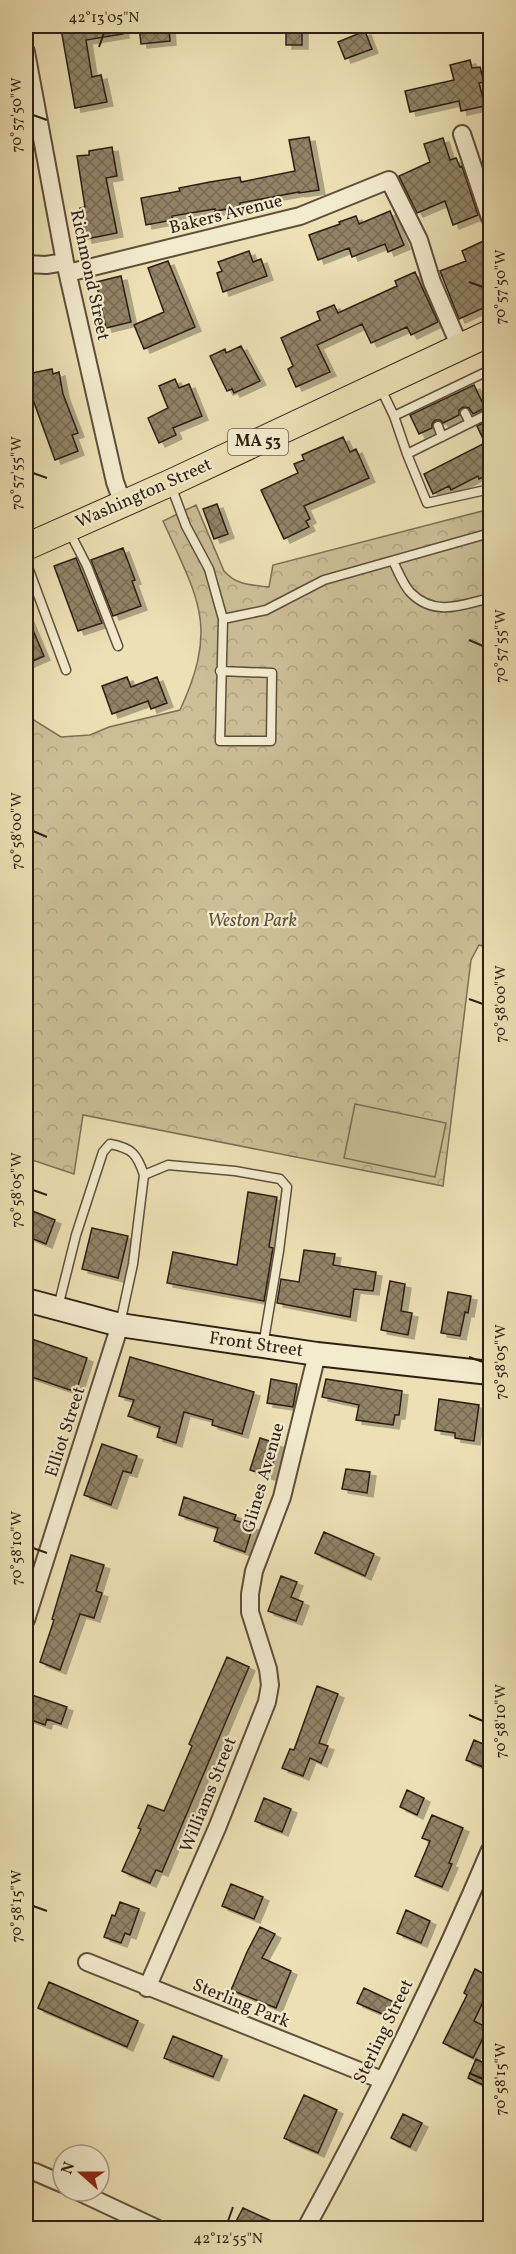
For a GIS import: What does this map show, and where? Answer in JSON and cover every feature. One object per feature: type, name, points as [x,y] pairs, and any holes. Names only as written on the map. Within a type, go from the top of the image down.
[{"type":"main road","name":"Washington Street","points":[[26,547],[490,335]]},
{"type":"street","name":"Richmond Street","points":[[26,52],[66,268],[115,482],[123,504]]},
{"type":"street","points":[[462,134],[490,218]]},
{"type":"street","name":"Bakers Avenue","points":[[26,264],[66,268],[300,216],[389,180],[419,240],[432,282],[460,347]]},
{"type":"street","name":"Front Street","points":[[26,1300],[120,1325],[317,1354],[490,1372]]},
{"type":"street","name":"Elliot Street","points":[[26,1620],[120,1325]]},
{"type":"street","name":"Glines Avenue","points":[[250,1612],[254,1571],[282,1497],[317,1354]]},
{"type":"street","name":"Williams Street","points":[[147,1988],[217,1828],[267,1702],[270,1685],[268,1669],[250,1612]]},
{"type":"street","name":"Sterling Street","points":[[306,2229],[382,2080],[464,1911],[490,1850]]},
{"type":"street","name":"Sterling Park","points":[[87,1962],[147,1988],[382,2080]]},
{"type":"street","points":[[26,2170],[51,2179]]},
{"type":"street","points":[[102,2203],[156,2229]]},
{"type":"lane","points":[[394,416],[454,390],[490,370]]},
{"type":"lane","points":[[380,386],[428,503],[490,489]]},
{"type":"lane","points":[[465,413],[470,423]]},
{"type":"lane","points":[[407,454],[490,413]]},
{"type":"lane","points":[[438,426],[442,437]]},
{"type":"lane","points":[[170,483],[186,526],[209,569],[223,619],[220,671],[220,741],[271,741],[272,673],[220,671]]},
{"type":"lane","points":[[68,528],[87,566],[118,646]]},
{"type":"lane","points":[[223,619],[266,610],[324,580],[490,533]]},
{"type":"lane","points":[[393,561],[410,592],[431,607],[453,607],[490,598]]},
{"type":"lane","points":[[26,562],[66,670]]},
{"type":"lane","points":[[58,1308],[76,1235],[103,1152],[110,1144],[126,1147],[138,1159],[144,1174],[133,1264],[120,1325]]},
{"type":"lane","points":[[144,1174],[168,1165],[235,1171],[280,1179],[287,1187],[263,1346]]},
{"type":"green space","name":"Weston Park","points":[[196,505],[224,571],[239,582],[269,587],[273,565],[490,509],[490,948],[479,945],[471,960],[443,1186],[83,1115],[74,1174],[26,1158],[26,715],[61,737],[90,735],[109,727],[180,710],[199,656],[201,634],[194,593],[163,521]]},
{"type":"green space","points":[[355,1104],[446,1123],[435,1177],[344,1158]]},
{"type":"building","points":[[81,26],[122,26],[123,34],[86,40],[92,77],[101,75],[107,102],[75,108],[61,29]]},
{"type":"building","points":[[139,26],[169,26],[170,41],[141,44]]},
{"type":"building","points":[[286,26],[302,26],[302,45],[286,45]]},
{"type":"building","points":[[365,31],[372,49],[345,59],[338,42]]},
{"type":"building","points":[[470,60],[472,68],[480,67],[484,82],[479,83],[485,106],[461,111],[459,101],[410,112],[405,91],[454,80],[450,65]]},
{"type":"building","points":[[309,137],[319,190],[240,203],[240,207],[172,216],[173,220],[146,225],[141,198],[180,191],[179,188],[210,182],[240,177],[241,182],[295,171],[289,140]]},
{"type":"building","points":[[443,138],[450,160],[456,158],[460,167],[462,166],[478,215],[453,225],[445,201],[417,213],[399,176],[430,162],[424,144]]},
{"type":"building","points":[[112,147],[117,176],[106,178],[117,233],[86,239],[80,208],[85,207],[77,156],[89,155],[89,151]]},
{"type":"building","points":[[390,211],[404,245],[388,252],[385,244],[352,257],[349,248],[318,260],[309,235],[356,216],[359,224]]},
{"type":"building","points":[[490,238],[490,305],[459,319],[440,271],[466,261],[462,251]]},
{"type":"building","points":[[249,251],[253,262],[261,259],[267,276],[223,292],[217,273],[222,271],[218,262]]},
{"type":"building","points":[[168,261],[195,327],[144,349],[134,325],[164,312],[148,268]]},
{"type":"building","points":[[415,272],[438,322],[411,335],[407,327],[371,343],[362,324],[317,345],[330,372],[296,387],[288,369],[293,366],[281,338],[320,320],[317,312],[334,305],[338,313],[397,286],[395,281]]},
{"type":"building","points":[[121,276],[131,322],[106,328],[96,282]]},
{"type":"building","points":[[241,346],[260,381],[234,393],[232,389],[227,391],[210,356],[225,349],[226,353]]},
{"type":"building","points":[[52,369],[53,374],[59,372],[63,394],[78,433],[72,435],[78,451],[55,460],[32,397],[27,374]]},
{"type":"building","points":[[175,379],[179,388],[189,384],[202,416],[173,428],[176,435],[159,443],[148,418],[168,408],[159,386]]},
{"type":"building","points":[[474,385],[485,408],[473,414],[469,408],[463,407],[459,410],[459,415],[443,423],[435,420],[432,428],[419,434],[410,415]]},
{"type":"building","points":[[490,420],[490,474],[479,479],[478,476],[451,490],[449,486],[433,494],[424,474],[485,443],[477,426]]},
{"type":"building","points":[[343,437],[350,452],[356,449],[369,478],[304,506],[310,519],[306,521],[309,527],[284,539],[261,490],[298,473],[294,464],[304,460],[302,455]]},
{"type":"building","points":[[217,504],[228,534],[214,539],[203,509]]},
{"type":"building","points":[[123,548],[135,580],[132,581],[141,606],[113,616],[91,560]]},
{"type":"building","points":[[76,558],[102,623],[78,631],[54,566]]},
{"type":"building","points":[[26,614],[44,656],[26,664]]},
{"type":"building","points":[[127,677],[131,687],[157,677],[167,703],[151,709],[148,701],[112,714],[102,686]]},
{"type":"building","points":[[248,1192],[277,1197],[269,1247],[273,1248],[264,1301],[167,1283],[173,1252],[237,1265]]},
{"type":"building","points":[[30,1210],[55,1220],[46,1244],[26,1236],[26,1222]]},
{"type":"building","points":[[92,1228],[128,1236],[118,1278],[82,1269]]},
{"type":"building","points":[[304,1250],[335,1254],[333,1265],[376,1272],[373,1291],[354,1289],[350,1317],[277,1303],[281,1279],[299,1282]]},
{"type":"building","points":[[390,1281],[405,1284],[401,1311],[412,1313],[408,1335],[381,1330]]},
{"type":"building","points":[[448,1292],[471,1296],[460,1336],[441,1333]]},
{"type":"building","points":[[26,1337],[87,1358],[76,1392],[26,1375]]},
{"type":"building","points":[[130,1357],[254,1392],[242,1434],[212,1425],[213,1420],[184,1412],[176,1443],[157,1437],[160,1427],[128,1416],[134,1400],[119,1396]]},
{"type":"building","points":[[271,1379],[297,1384],[293,1407],[267,1403]]},
{"type":"building","points":[[326,1379],[402,1391],[399,1415],[395,1415],[393,1425],[356,1420],[359,1405],[322,1397]]},
{"type":"building","points":[[439,1399],[479,1405],[474,1441],[455,1438],[455,1433],[435,1430]]},
{"type":"building","points":[[260,1438],[279,1444],[269,1476],[250,1470]]},
{"type":"building","points":[[102,1444],[137,1456],[131,1473],[123,1471],[111,1505],[84,1495]]},
{"type":"building","points":[[346,1469],[370,1472],[367,1493],[342,1489]]},
{"type":"building","points":[[184,1497],[236,1515],[234,1520],[253,1526],[245,1552],[214,1541],[218,1528],[179,1515]]},
{"type":"building","points":[[324,1532],[374,1554],[365,1576],[315,1553]]},
{"type":"building","points":[[71,1555],[104,1565],[96,1591],[102,1593],[94,1618],[80,1614],[60,1670],[40,1662]]},
{"type":"building","points":[[281,1576],[297,1582],[291,1597],[303,1602],[296,1621],[268,1611]]},
{"type":"building","points":[[227,1657],[249,1667],[162,1872],[156,1870],[150,1883],[122,1871],[141,1829],[138,1828],[148,1805],[164,1811],[192,1746],[189,1744]]},
{"type":"building","points":[[317,1686],[338,1694],[319,1743],[328,1746],[321,1763],[310,1758],[303,1776],[282,1768],[290,1749],[294,1750]]},
{"type":"building","points":[[26,1693],[67,1707],[61,1724],[47,1719],[45,1725],[26,1718]]},
{"type":"building","points":[[474,1740],[490,1747],[490,1770],[466,1760]]},
{"type":"building","points":[[407,1790],[424,1798],[417,1815],[400,1807]]},
{"type":"building","points":[[264,1798],[291,1809],[282,1832],[255,1821]]},
{"type":"building","points":[[432,1815],[463,1828],[442,1887],[415,1876],[430,1841],[422,1838]]},
{"type":"building","points":[[231,1884],[263,1897],[254,1919],[222,1906]]},
{"type":"building","points":[[120,1902],[139,1909],[130,1935],[125,1933],[121,1943],[104,1937],[112,1915],[115,1916]]},
{"type":"building","points":[[406,1910],[430,1921],[421,1943],[397,1933]]},
{"type":"building","points":[[260,1927],[275,1934],[262,1958],[291,1971],[276,2008],[231,1990]]},
{"type":"building","points":[[475,1969],[490,1977],[490,1987],[474,2021],[488,2028],[473,2058],[443,2043],[467,1995],[464,1993]]},
{"type":"building","points":[[49,1982],[138,2021],[127,2047],[38,2008]]},
{"type":"building","points":[[364,1988],[394,2002],[387,2016],[357,2003]]},
{"type":"building","points":[[173,2036],[222,2056],[213,2077],[164,2058]]},
{"type":"building","points":[[476,2059],[490,2066],[490,2088],[468,2078]]},
{"type":"building","points":[[304,2095],[337,2110],[318,2153],[284,2138]]},
{"type":"building","points":[[403,2114],[422,2123],[410,2147],[391,2138]]},
{"type":"building","points":[[243,2208],[289,2229],[232,2229]]}]
